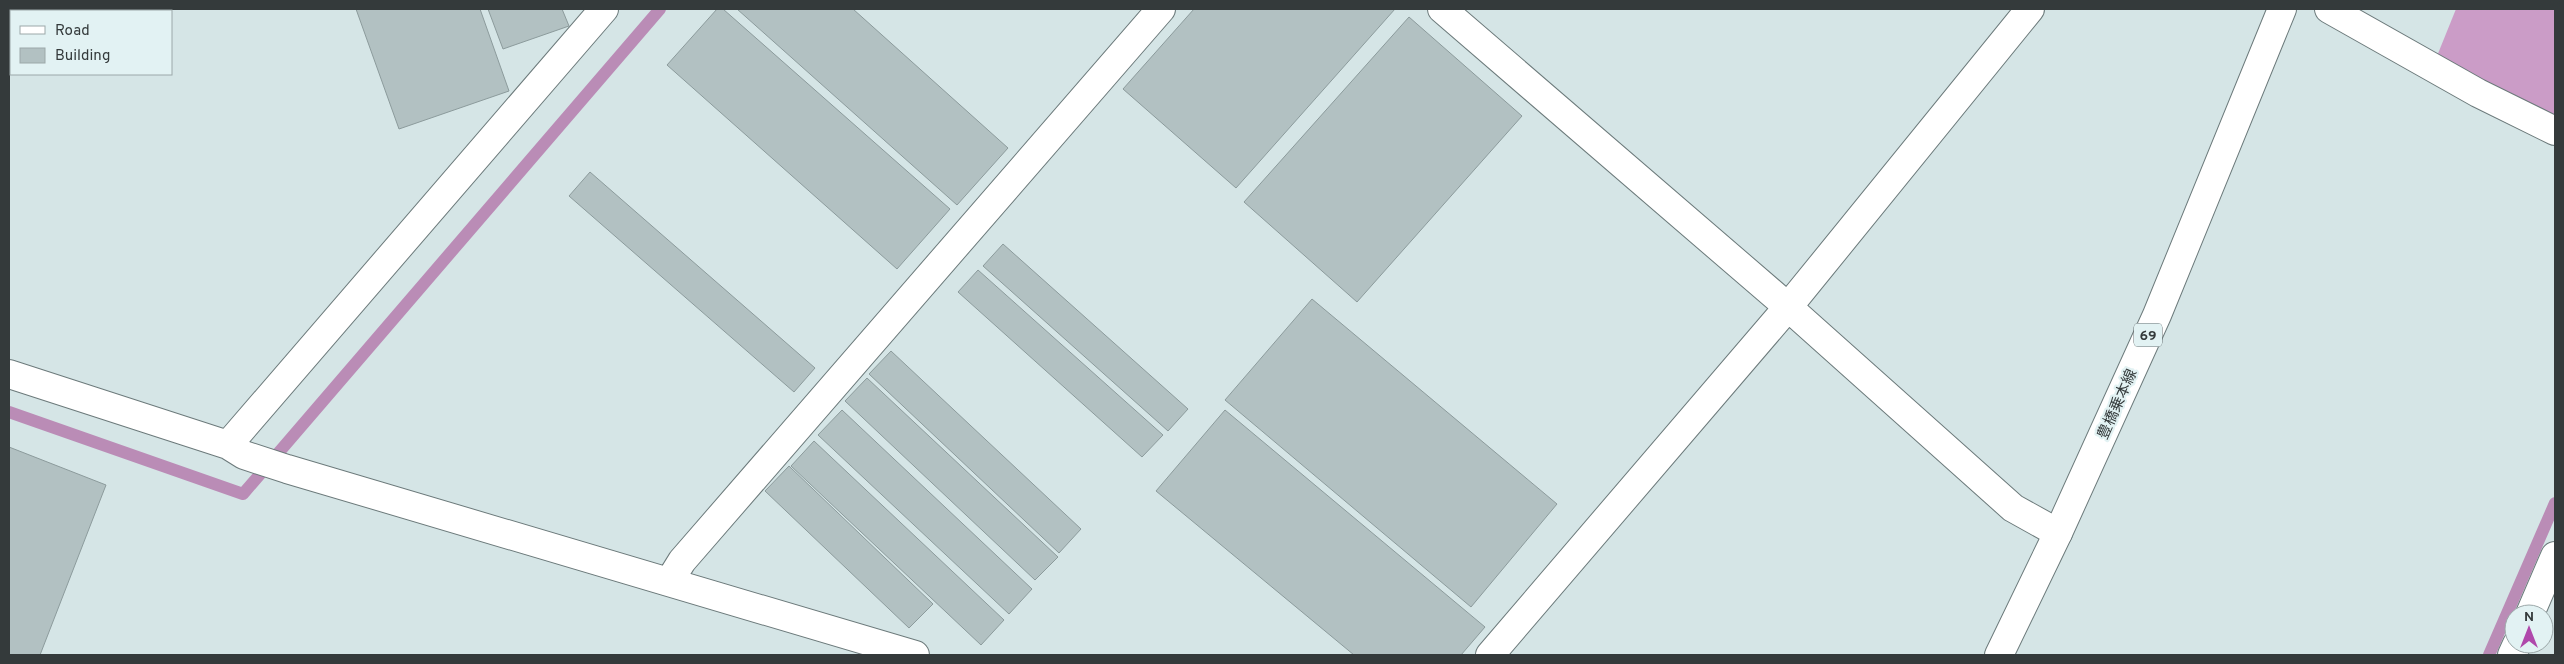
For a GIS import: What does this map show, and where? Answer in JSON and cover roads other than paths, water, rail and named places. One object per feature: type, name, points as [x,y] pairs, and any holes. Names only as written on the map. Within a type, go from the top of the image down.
[{"type":"street","points":[[236,450],[604,9]]},
{"type":"street","points":[[669,582],[695,546],[1161,9]]},
{"type":"street","points":[[1442,9],[1788,307],[2013,508],[2058,534]]},
{"type":"street","points":[[1490,655],[1788,307],[2030,9]]},
{"type":"street","name":"豊橋乗本線","points":[[1999,655],[2058,534],[2157,315],[2282,9]]},
{"type":"street","points":[[2329,9],[2478,93],[2555,131]]},
{"type":"street","points":[[9,374],[287,469],[915,655]]},
{"type":"street","points":[[2534,604],[2555,556]]},
{"type":"waterway","points":[[9,412],[243,494],[660,9]]},
{"type":"waterway","points":[[2489,655],[2555,503]]}]
